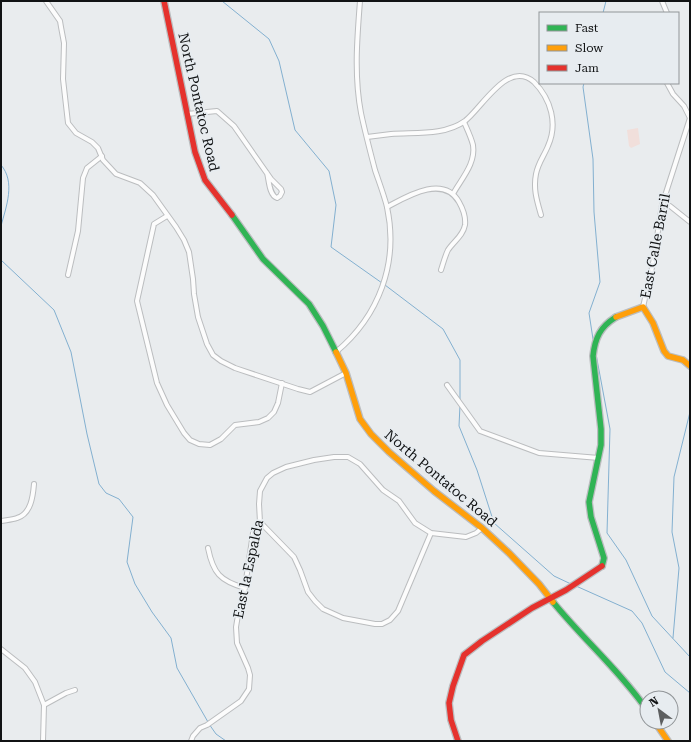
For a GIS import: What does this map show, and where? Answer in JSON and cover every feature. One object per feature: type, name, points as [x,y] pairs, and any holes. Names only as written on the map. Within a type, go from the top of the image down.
[{"type":"street","points":[[46,1],[60,22],[64,43],[63,79],[68,123],[76,133],[92,142],[98,148],[103,160],[116,174],[140,183],[154,195],[184,240],[189,252],[198,317],[207,344],[213,355],[235,368],[310,392],[346,373]]},
{"type":"street","name":"North Pontatoc Road","points":[[164,1],[195,152],[205,180],[227,207],[263,259],[309,304],[323,326],[346,373],[358,415],[371,434],[389,452],[434,491],[482,528],[509,553],[551,598],[576,629],[639,698]]},
{"type":"street","points":[[336,352],[349,341],[360,328],[373,308],[387,273],[390,249],[387,207],[367,137],[358,87],[356,44],[360,1]]},
{"type":"street","points":[[662,1],[667,12]]},
{"type":"street","points":[[367,137],[444,130],[464,122],[486,100],[497,86],[509,78],[518,76],[526,78],[532,81],[539,88],[548,102],[552,116],[552,132],[548,146],[537,167],[535,176],[534,193],[541,215]]},
{"type":"street","points":[[668,84],[673,94],[684,106],[690,118]]},
{"type":"street","points":[[187,114],[217,111],[234,126],[281,189],[282,192],[277,198],[271,193],[267,172]]},
{"type":"street","name":"East Calle Barril","points":[[643,307],[653,263],[662,205],[690,118]]},
{"type":"street","points":[[453,194],[471,164],[473,155],[472,145],[464,122]]},
{"type":"street","points":[[68,275],[78,231],[83,178],[87,168],[102,156]]},
{"type":"street","points":[[387,207],[421,190],[432,188],[453,194],[463,209],[465,225],[460,237],[448,251],[441,270]]},
{"type":"street","points":[[662,205],[670,206],[690,222]]},
{"type":"street","points":[[167,216],[154,224],[137,301],[157,383],[167,405],[184,433],[190,440],[199,444],[210,444],[221,439],[235,425],[259,422],[268,418],[274,412],[278,403],[282,383]]},
{"type":"street","points":[[458,741],[452,725],[449,703],[453,686],[464,655],[485,639],[566,590],[602,566],[604,558],[591,517],[589,502],[599,458],[601,429],[593,356],[594,345],[600,332],[607,323],[616,316],[643,307],[653,323],[668,356],[683,360],[690,366]]},
{"type":"street","points":[[447,385],[480,431],[539,452],[599,458]]},
{"type":"street","name":"East la Espalda","points":[[192,741],[193,736],[200,728],[241,701],[249,689],[250,675],[237,643],[236,627],[238,616],[244,600],[253,533],[260,522],[260,492],[267,478],[273,473],[286,467],[314,460],[334,457],[348,458],[360,464],[383,490],[399,501],[414,523],[431,533],[466,537],[476,533],[482,528]]},
{"type":"street","points":[[1,521],[19,518],[27,511],[32,499],[34,484]]},
{"type":"street","points":[[260,522],[294,557],[308,592],[323,610],[343,618],[375,624],[382,624],[390,620],[398,611],[431,533]]},
{"type":"street","points":[[208,548],[211,563],[217,572],[233,585],[245,588]]},
{"type":"street","points":[[1,649],[24,668],[35,682],[44,705],[43,741]]},
{"type":"street","points":[[44,705],[66,693],[75,690]]},
{"type":"street","points":[[660,730],[668,741]]},
{"type":"shaded area","points":[[638,128],[640,144],[631,148],[629,146],[627,130]]},
{"type":"waterway","points":[[222,1],[269,39],[279,61],[295,130],[329,171],[336,205],[331,247],[382,283]]},
{"type":"waterway","points":[[603,12],[606,1]]},
{"type":"waterway","points":[[584,84],[593,159],[594,212],[600,282],[589,313],[593,339]]},
{"type":"waterway","points":[[1,165],[6,172],[9,187],[7,203],[1,226]]},
{"type":"waterway","points":[[1,260],[54,310],[71,352],[87,434],[99,484],[106,493],[119,499],[133,517],[127,562],[135,584],[152,612],[171,638],[177,668],[208,722]]},
{"type":"waterway","points":[[385,285],[443,329],[460,360],[460,400]]},
{"type":"waterway","points":[[596,354],[610,429],[607,533],[626,560],[652,616],[690,657]]},
{"type":"waterway","points":[[460,405],[459,426],[477,470],[494,523],[554,576],[571,584]]},
{"type":"waterway","points":[[673,638],[679,568],[672,532],[674,477],[690,412]]},
{"type":"waterway","points":[[576,586],[632,611],[642,623],[665,672],[690,693]]},
{"type":"waterway","points":[[209,724],[216,734],[226,741]]},
{"type":"traffic: fast","points":[[232,215],[263,259],[309,304],[323,326],[336,352]]},
{"type":"traffic: fast","points":[[602,566],[604,558],[591,517],[589,502],[601,445],[601,429],[593,356],[595,344],[599,334],[602,329],[616,317]]},
{"type":"traffic: fast","points":[[553,602],[613,668],[639,700]]},
{"type":"traffic: slow","points":[[616,317],[643,307],[653,323],[664,351],[668,356],[683,360],[690,366]]},
{"type":"traffic: slow","points":[[336,352],[346,373],[360,419],[371,434],[389,452],[434,491],[482,528],[539,584],[553,602]]},
{"type":"traffic: slow","points":[[660,730],[668,741]]},
{"type":"traffic: jam","points":[[164,1],[195,152],[205,180],[232,215]]},
{"type":"traffic: jam","points":[[458,741],[451,720],[449,703],[453,686],[464,655],[482,641],[532,608],[566,590],[602,566]]}]
